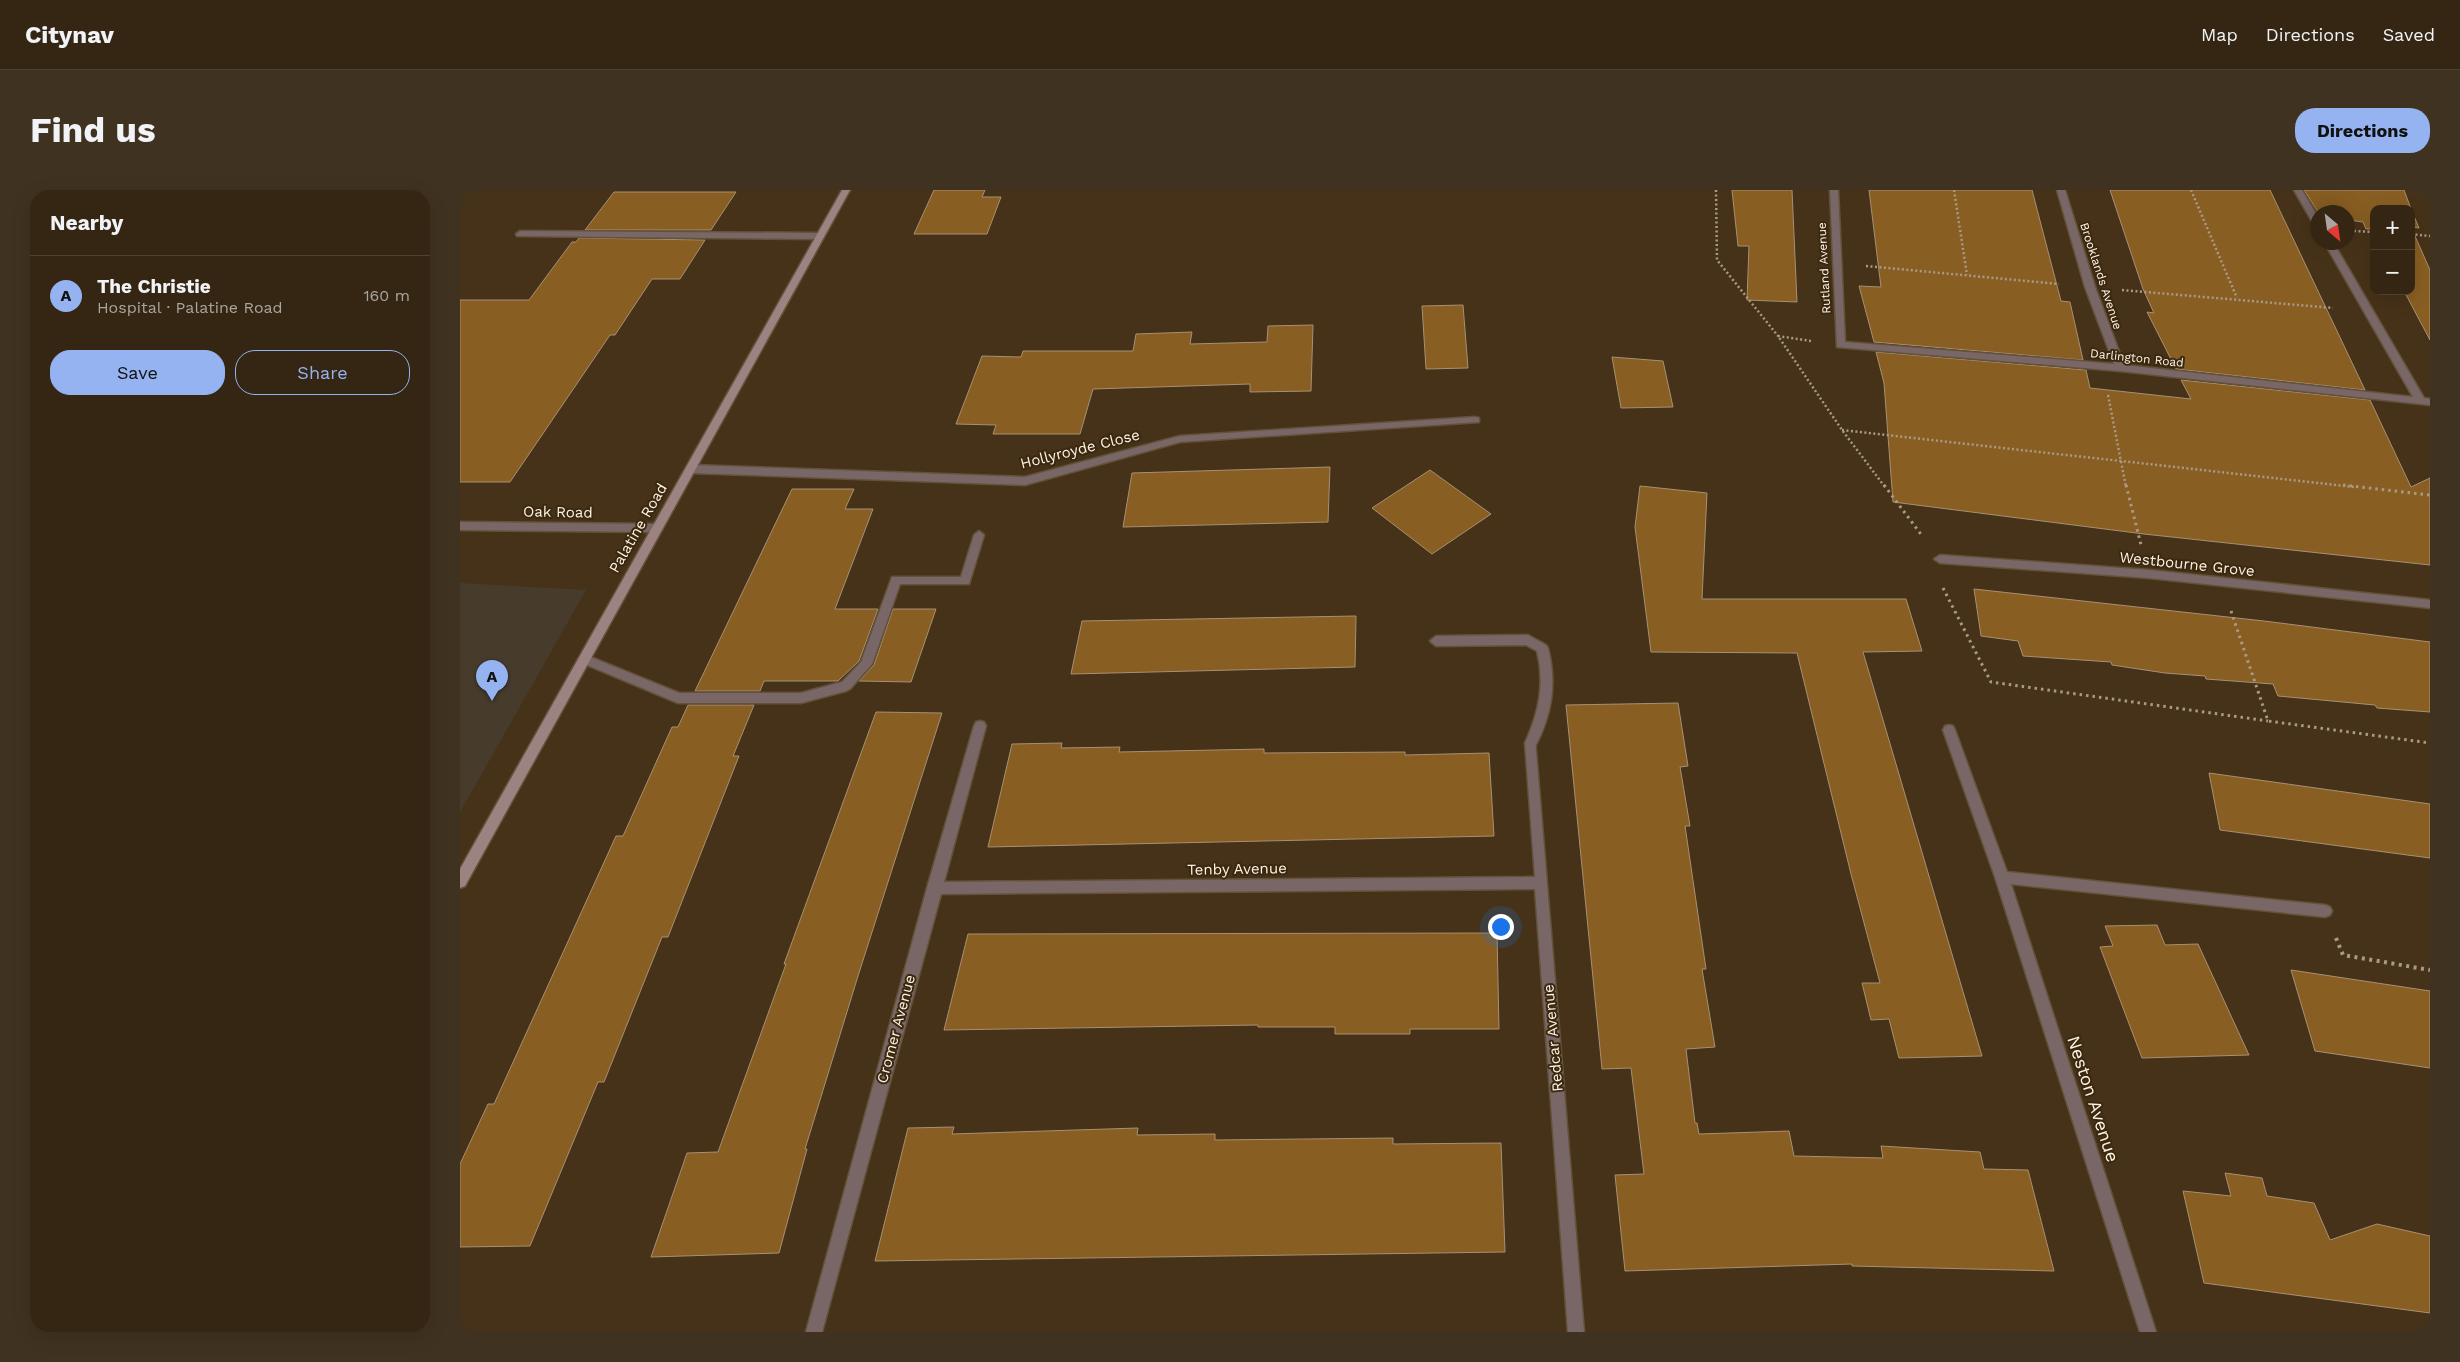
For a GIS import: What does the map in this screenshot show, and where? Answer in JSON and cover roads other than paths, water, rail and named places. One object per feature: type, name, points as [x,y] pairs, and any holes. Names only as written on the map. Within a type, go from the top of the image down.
[{"type":"main road","name":"Palatine Road","points":[[460,882],[655,528],[846,190]]},
{"type":"street","name":"Rutland Avenue","points":[[1834,190],[1840,345]]},
{"type":"street","name":"Brooklands Avenue","points":[[2060,190],[2090,287],[2120,368]]},
{"type":"street","points":[[2298,190],[2310,211]]},
{"type":"street","points":[[520,234],[820,236]]},
{"type":"street","points":[[2332,250],[2366,312],[2425,402]]},
{"type":"street","name":"Darlington Road","points":[[1840,345],[2120,368],[2425,402]]},
{"type":"street","name":"Hollyroyde Close","points":[[690,469],[1025,480],[1180,439],[1475,420]]},
{"type":"street","name":"Oak Road","points":[[460,526],[655,528]]},
{"type":"street","points":[[584,659],[678,698],[801,698],[846,686],[866,664],[896,580],[965,581],[980,535]]},
{"type":"street","name":"Westbourne Grove","points":[[1940,559],[2149,574],[2430,604]]},
{"type":"street","name":"Redcar Avenue","points":[[1436,642],[1528,640],[1542,648],[1546,663],[1548,701],[1531,744],[1540,883],[1576,1332]]},
{"type":"street","name":"Cromer Avenue","points":[[814,1332],[934,888],[980,726]]},
{"type":"street","name":"Neston Avenue","points":[[1950,730],[2002,876],[2148,1332]]},
{"type":"street","points":[[2002,876],[2325,911]]},
{"type":"street","name":"Tenby Avenue","points":[[934,888],[1540,883]]},
{"type":"place","name":"The Christie","points":[[492,701]]}]
